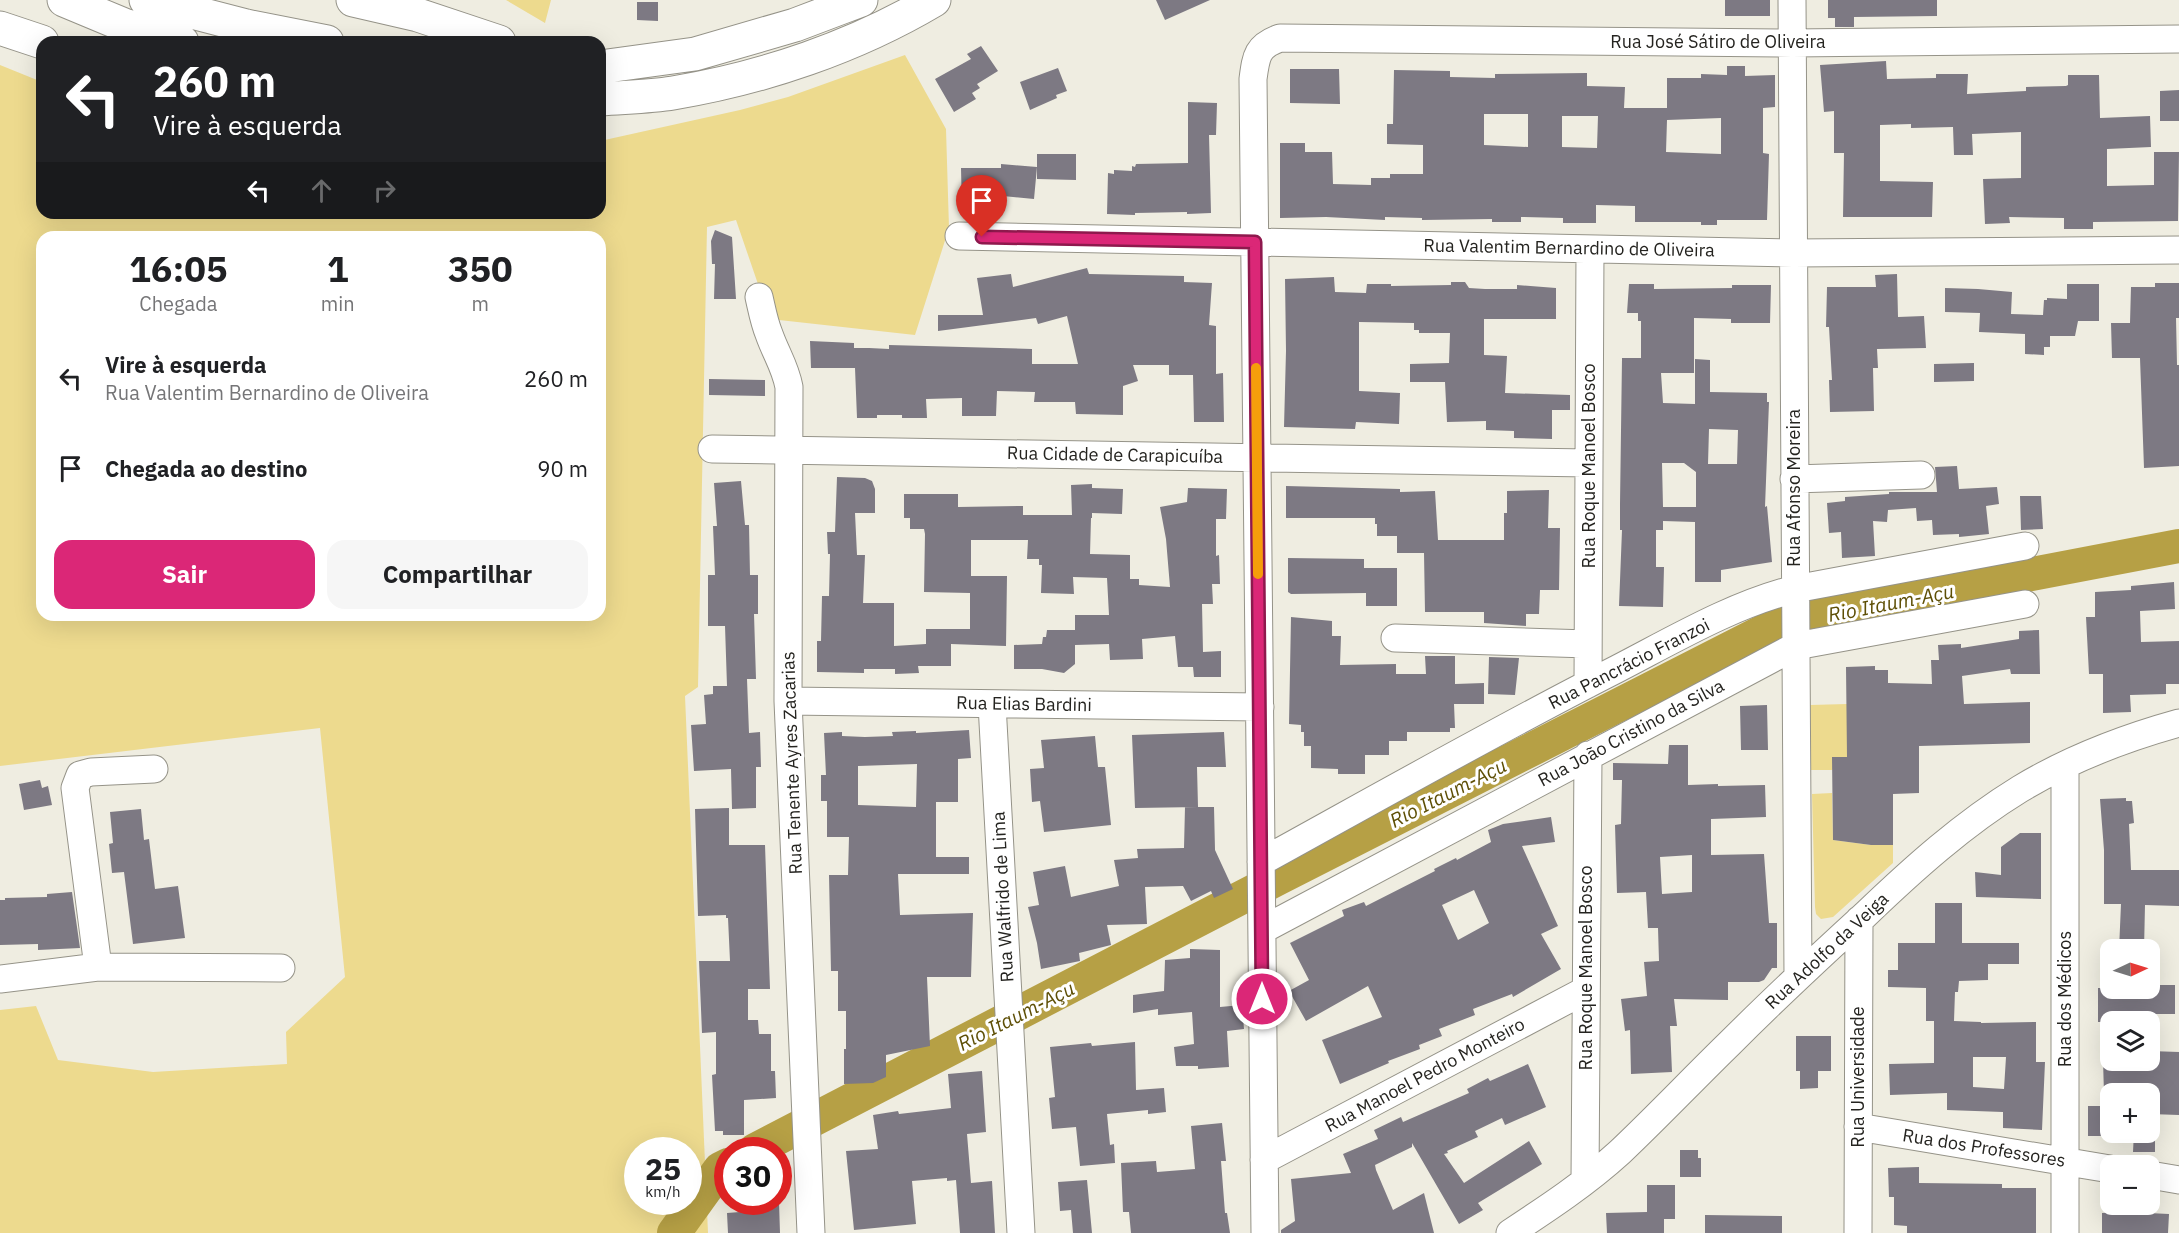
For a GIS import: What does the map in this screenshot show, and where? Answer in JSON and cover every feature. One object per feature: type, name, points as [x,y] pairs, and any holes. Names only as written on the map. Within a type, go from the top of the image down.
[{"type":"main road","points":[[64,0],[124,25],[162,36]]},
{"type":"main road","points":[[146,0],[246,26],[297,36]]},
{"type":"main road","points":[[353,0],[418,15],[480,36]]},
{"type":"main road","points":[[606,66],[706,51],[795,25],[861,0]]},
{"type":"main road","points":[[606,111],[633,107],[671,94],[772,70],[833,49],[934,0]]},
{"type":"main road","points":[[0,28],[36,40]]},
{"type":"main road","points":[[606,99],[671,94]]},
{"type":"street","name":"Rua Afonso Moreira","points":[[1792,0],[1798,976]]},
{"type":"street","name":"Rua José Sátiro de Oliveira","points":[[1255,242],[1253,79],[1255,62],[1260,49],[1280,38],[1792,43],[2179,39]]},
{"type":"street","name":"Rua Valentim Bernardino de Oliveira","points":[[959,236],[1793,253],[2179,250]]},
{"type":"street","points":[[1255,242],[1265,1233]]},
{"type":"street","name":"Rua Roque Manoel Bosco","points":[[1588,684],[1590,249]]},
{"type":"street","name":"Rua Tenente Ayres Zacarias","points":[[759,297],[763,317],[785,367],[789,387],[788,701],[811,1233]]},
{"type":"street","name":"Rua Cidade de Carapicuíba","points":[[712,449],[1589,463]]},
{"type":"street","points":[[1794,479],[1921,474]]},
{"type":"street","name":"Rua Pancrácio Franzoi","points":[[1261,869],[1588,684],[1734,609],[1767,596],[1795,598],[2025,546]]},
{"type":"street","name":"Rua João Cristino da Silva","points":[[1262,918],[1588,755],[1796,640],[2025,604]]},
{"type":"street","points":[[1395,638],[1588,644]]},
{"type":"street","name":"Rua Elias Bardini","points":[[788,701],[1260,707]]},
{"type":"street","name":"Rua Walfrido de Lima","points":[[993,704],[1021,1233]]},
{"type":"street","name":"Rua Adolfo da Veiga","points":[[1510,1233],[1585,1181],[1619,1152],[1798,976],[1944,844],[1988,810],[2022,788],[2066,766],[2117,744],[2179,723]]},
{"type":"street","name":"Rua Roque Manoel Bosco","points":[[1585,1181],[1588,755]]},
{"type":"street","name":"Rua dos Médicos","points":[[2065,1233],[2066,766]]},
{"type":"street","points":[[98,967],[75,788],[80,775],[92,772],[154,769]]},
{"type":"street","name":"Rua Universidade","points":[[1858,1233],[1859,920]]},
{"type":"street","points":[[0,979],[98,967],[281,968]]},
{"type":"street","name":"Rua Manoel Pedro Monteiro","points":[[1264,1160],[1586,990]]},
{"type":"street","name":"Rua dos Professores","points":[[1858,1127],[2100,1167]]},
{"type":"street","points":[[2160,1177],[2179,1180]]},
{"type":"shaded area","points":[[506,0],[551,0],[545,23]]},
{"type":"shaded area","points":[[905,55],[946,129],[949,228],[915,335],[770,319],[736,220],[707,227],[698,687],[685,696],[708,1233],[0,1233],[0,1010],[36,1006],[58,1060],[153,1072],[287,1064],[286,1032],[345,977],[320,728],[0,766],[0,65],[36,80],[36,219],[606,219],[606,140],[788,97]]},
{"type":"shaded area","points":[[1847,704],[1847,757],[1832,770],[1811,770],[1810,705]]},
{"type":"shaded area","points":[[1832,793],[1833,840],[1871,845],[1893,845],[1893,863],[1833,917],[1821,919],[1816,914],[1815,907],[1812,794]]},
{"type":"building","points":[[1156,0],[1210,0],[1165,20]]},
{"type":"building","points":[[1725,0],[1770,0],[1770,16],[1725,16]]},
{"type":"building","points":[[1828,0],[1937,0],[1937,16],[1854,17],[1854,27],[1835,27],[1835,18],[1828,18]]},
{"type":"building","points":[[637,2],[658,2],[658,21],[637,20]]},
{"type":"building","points":[[981,46],[998,71],[977,84],[980,88],[972,93],[976,99],[954,112],[935,79],[971,59],[967,54]]},
{"type":"building","points":[[1886,61],[1887,79],[1936,78],[1936,74],[1968,74],[1967,94],[2026,91],[2026,87],[2066,86],[2068,75],[2099,75],[2100,118],[2150,116],[2151,147],[2107,149],[2107,186],[2154,185],[2154,152],[2179,152],[2178,221],[2093,222],[2093,229],[2064,229],[2064,218],[2009,217],[2010,223],[1985,224],[1983,179],[2021,178],[2021,132],[1972,134],[1973,155],[1954,155],[1953,127],[1911,128],[1911,124],[1880,125],[1880,181],[1933,182],[1932,217],[1843,217],[1844,153],[1834,153],[1834,111],[1824,112],[1820,65]]},
{"type":"building","points":[[1727,66],[1745,66],[1745,76],[1775,75],[1775,107],[1763,108],[1763,153],[1769,154],[1767,220],[1717,220],[1717,225],[1701,225],[1701,222],[1635,222],[1635,206],[1596,205],[1596,223],[1563,223],[1563,218],[1521,217],[1521,222],[1492,222],[1492,219],[1422,220],[1422,218],[1385,217],[1385,220],[1326,217],[1280,218],[1280,143],[1305,143],[1305,152],[1332,152],[1333,184],[1371,185],[1371,178],[1390,178],[1390,174],[1423,174],[1423,145],[1387,144],[1387,124],[1393,124],[1394,70],[1450,71],[1450,77],[1495,78],[1495,74],[1587,73],[1587,86],[1625,87],[1624,108],[1667,108],[1667,78],[1701,78],[1701,74],[1727,75]],"holes":[[[1484,114],[1528,114],[1528,147],[1484,145]],[[1562,116],[1598,116],[1597,148],[1562,147]],[[1721,118],[1721,154],[1666,152],[1667,120]]]},
{"type":"building","points":[[1058,68],[1067,91],[1030,110],[1020,82]]},
{"type":"building","points":[[1290,69],[1339,69],[1340,104],[1290,103]]},
{"type":"building","points":[[2179,90],[2179,121],[2160,121],[2160,91]]},
{"type":"building","points":[[1188,102],[1217,103],[1216,135],[1209,135],[1211,213],[1107,214],[1108,173],[1114,174],[1114,170],[1132,171],[1132,166],[1135,167],[1136,164],[1188,163]]},
{"type":"building","points":[[1037,154],[1076,154],[1076,180],[1037,179]]},
{"type":"building","points":[[1001,164],[1037,167],[1034,199],[993,195],[993,210],[962,210],[961,168],[1001,168]]},
{"type":"building","points":[[715,230],[732,237],[736,299],[714,299],[715,264],[712,264],[711,241]]},
{"type":"building","points":[[1087,268],[1089,274],[1184,276],[1184,282],[1212,283],[1209,325],[1216,326],[1216,374],[1223,373],[1224,422],[1194,422],[1193,375],[1169,375],[1169,365],[1133,365],[1138,381],[1123,386],[1123,415],[1076,414],[1075,402],[1034,402],[1035,392],[997,391],[996,416],[962,416],[962,398],[926,399],[927,418],[877,415],[877,418],[857,418],[855,368],[811,368],[810,341],[854,343],[854,348],[889,349],[889,345],[1032,349],[1032,364],[1078,364],[1067,316],[1038,324],[1036,318],[938,331],[938,315],[983,315],[977,278],[1011,274],[1013,287]]},
{"type":"building","points":[[1897,274],[1898,317],[1924,316],[1926,348],[1877,349],[1878,368],[1873,368],[1874,411],[1830,412],[1829,380],[1832,380],[1829,327],[1826,327],[1827,287],[1876,287],[1875,275]]},
{"type":"building","points":[[1334,277],[1335,292],[1366,293],[1367,284],[1451,285],[1451,282],[1465,282],[1469,288],[1485,289],[1517,289],[1517,285],[1556,288],[1556,319],[1484,319],[1484,355],[1507,356],[1505,393],[1570,395],[1570,410],[1552,410],[1552,439],[1514,438],[1514,431],[1486,430],[1486,421],[1447,422],[1445,382],[1410,382],[1410,364],[1449,363],[1450,333],[1419,333],[1419,330],[1414,330],[1414,323],[1359,322],[1359,391],[1400,393],[1399,424],[1356,422],[1355,429],[1284,427],[1285,279]]},
{"type":"building","points":[[2155,283],[2179,283],[2179,318],[2176,318],[2177,365],[2179,365],[2179,466],[2144,468],[2140,358],[2112,358],[2111,323],[2130,323],[2131,287],[2155,287]]},
{"type":"building","points":[[1629,284],[1654,284],[1654,289],[1771,285],[1770,323],[1731,323],[1731,319],[1694,318],[1694,373],[1661,373],[1663,403],[1695,404],[1695,359],[1710,360],[1710,392],[1767,393],[1767,402],[1769,402],[1765,507],[1767,506],[1772,562],[1721,570],[1721,582],[1695,582],[1695,522],[1663,521],[1663,530],[1656,530],[1656,567],[1664,567],[1663,607],[1619,606],[1622,530],[1620,530],[1620,504],[1622,358],[1641,358],[1641,321],[1638,321],[1638,313],[1627,313]],"holes":[[[1709,429],[1738,430],[1737,464],[1708,464]],[[1662,463],[1684,463],[1696,472],[1696,507],[1663,507]]]},
{"type":"building","points":[[2067,284],[2099,284],[2099,321],[2078,321],[2075,336],[2050,336],[2050,347],[2044,347],[2044,355],[2025,354],[2025,334],[1979,332],[1980,313],[1945,312],[1945,288],[2012,292],[2011,314],[2043,315],[2044,300],[2047,298],[2067,299]]},
{"type":"building","points":[[1974,363],[1974,381],[1934,382],[1934,364]]},
{"type":"building","points":[[709,379],[765,380],[765,396],[709,395]]},
{"type":"building","points":[[1957,466],[1959,489],[1997,487],[1999,504],[1986,506],[1989,534],[1959,537],[1959,534],[1933,535],[1932,520],[1917,521],[1916,508],[1888,510],[1887,522],[1873,521],[1875,556],[1842,558],[1841,532],[1829,533],[1827,503],[1845,501],[1845,497],[1889,494],[1889,492],[1937,492],[1935,467]]},
{"type":"building","points":[[837,477],[865,478],[872,481],[875,489],[875,513],[855,513],[857,555],[865,555],[863,603],[894,603],[894,646],[926,644],[926,629],[970,629],[970,593],[924,592],[924,529],[910,529],[910,518],[904,518],[904,494],[958,494],[958,507],[1023,506],[1023,515],[1072,515],[1071,485],[1092,484],[1092,488],[1123,489],[1122,514],[1092,513],[1090,554],[1130,555],[1130,579],[1139,579],[1139,585],[1170,587],[1166,539],[1160,507],[1187,502],[1188,488],[1227,489],[1226,519],[1216,519],[1216,556],[1219,555],[1220,584],[1212,584],[1213,604],[1202,604],[1203,652],[1221,651],[1221,677],[1194,677],[1193,667],[1178,667],[1175,636],[1142,639],[1143,659],[1110,660],[1109,644],[1075,645],[1075,664],[1064,673],[1042,669],[1014,669],[1014,645],[1042,644],[1047,630],[1075,630],[1075,615],[1109,615],[1107,578],[1073,577],[1074,594],[1041,593],[1042,565],[1039,565],[1039,559],[1027,559],[1028,540],[971,540],[971,576],[1007,576],[1006,646],[951,644],[951,666],[918,666],[919,673],[895,674],[895,669],[864,669],[864,673],[817,672],[817,641],[821,641],[822,596],[829,596],[830,554],[828,554],[827,532],[835,532]]},
{"type":"building","points":[[741,481],[745,525],[749,525],[750,575],[758,575],[758,614],[754,614],[756,679],[747,679],[749,733],[760,732],[761,767],[756,767],[756,808],[732,809],[731,769],[694,771],[691,725],[706,724],[704,695],[713,694],[713,686],[727,686],[725,626],[708,626],[708,575],[715,575],[713,526],[717,526],[714,483]]},
{"type":"building","points":[[1286,486],[1400,489],[1400,492],[1435,491],[1438,540],[1504,540],[1507,491],[1549,490],[1548,528],[1560,528],[1559,590],[1540,590],[1539,614],[1526,614],[1526,626],[1484,623],[1484,612],[1425,612],[1424,553],[1397,553],[1397,536],[1377,536],[1375,518],[1286,518]]},
{"type":"building","points":[[2020,496],[2041,496],[2043,529],[2021,530]]},
{"type":"building","points":[[1288,558],[1364,559],[1364,568],[1397,568],[1397,606],[1366,606],[1366,593],[1291,594],[1288,592]]},
{"type":"building","points":[[2174,582],[2175,609],[2140,611],[2141,642],[2179,641],[2179,684],[2166,684],[2166,694],[2130,695],[2131,712],[2103,713],[2103,674],[2089,674],[2086,617],[2095,617],[2095,592],[2131,590],[2131,586]]},
{"type":"building","points":[[1291,617],[1332,621],[1332,636],[1341,636],[1340,665],[1396,664],[1396,674],[1426,674],[1425,656],[1455,656],[1455,684],[1484,683],[1484,704],[1454,704],[1455,728],[1450,728],[1450,732],[1407,732],[1407,741],[1389,741],[1389,755],[1365,755],[1365,774],[1338,774],[1338,769],[1311,768],[1311,746],[1304,746],[1304,732],[1301,732],[1301,725],[1289,724]]},
{"type":"building","points":[[2039,630],[2040,674],[2011,674],[2010,669],[1962,676],[1964,704],[2030,702],[2030,743],[1919,746],[1919,793],[1893,794],[1893,845],[1871,845],[1833,840],[1832,757],[1847,757],[1846,667],[1875,666],[1875,670],[1888,670],[1888,683],[1932,684],[1931,660],[1939,660],[1938,645],[1961,644],[1961,648],[2019,639],[2019,631]]},
{"type":"building","points":[[1489,657],[1519,658],[1515,695],[1488,694]]},
{"type":"building","points":[[1767,705],[1768,750],[1741,750],[1740,706]]},
{"type":"building","points":[[969,730],[971,758],[958,759],[958,802],[936,802],[936,857],[969,857],[969,874],[898,874],[900,915],[973,913],[971,977],[927,977],[930,1046],[886,1055],[886,1077],[873,1083],[844,1084],[846,1011],[838,1011],[838,971],[831,971],[829,875],[848,875],[849,837],[827,837],[827,801],[821,801],[821,775],[826,775],[824,733],[842,732],[842,736],[865,737],[893,736],[892,732],[916,731],[916,733]],"holes":[[[917,764],[916,807],[858,805],[858,766]]]},
{"type":"building","points":[[1224,732],[1226,767],[1197,767],[1198,807],[1135,808],[1132,735]]},
{"type":"building","points":[[1095,736],[1098,767],[1105,767],[1111,825],[1044,832],[1040,801],[1032,802],[1030,769],[1044,768],[1041,740]]},
{"type":"building","points":[[1669,745],[1688,745],[1688,785],[1765,785],[1766,817],[1711,819],[1711,855],[1764,854],[1769,923],[1777,923],[1777,968],[1772,968],[1764,980],[1759,982],[1728,982],[1728,1000],[1674,999],[1677,1026],[1670,1026],[1672,1072],[1631,1074],[1630,1030],[1625,1031],[1621,999],[1647,996],[1644,962],[1659,961],[1658,928],[1648,928],[1646,892],[1617,893],[1615,825],[1621,824],[1622,780],[1613,780],[1613,763],[1668,764]],"holes":[[[1692,855],[1692,892],[1662,894],[1660,857]]]},
{"type":"building","points":[[40,780],[42,788],[48,786],[52,805],[24,810],[19,784]]},
{"type":"building","points":[[2126,798],[2126,801],[2132,801],[2134,823],[2129,824],[2131,870],[2179,870],[2179,906],[2145,905],[2144,939],[2119,939],[2121,904],[2104,904],[2104,850],[2100,799]]},
{"type":"building","points":[[1185,807],[1214,807],[1215,850],[1233,889],[1214,898],[1211,891],[1191,901],[1183,886],[1145,887],[1147,924],[1107,925],[1111,945],[1079,953],[1080,961],[1041,969],[1028,907],[1039,905],[1033,872],[1065,866],[1071,897],[1119,886],[1114,860],[1138,858],[1137,849],[1184,848]]},
{"type":"building","points":[[729,808],[729,845],[765,845],[770,989],[748,989],[748,1020],[758,1020],[759,1034],[771,1034],[771,1071],[775,1071],[776,1098],[744,1100],[744,1135],[723,1135],[723,1131],[715,1131],[712,1075],[716,1074],[716,1032],[702,1033],[699,961],[730,961],[726,915],[698,916],[695,809]]},
{"type":"building","points":[[141,809],[144,840],[149,839],[155,889],[178,886],[185,938],[133,944],[124,872],[112,873],[109,844],[113,843],[110,812]]},
{"type":"building","points":[[1551,817],[1555,842],[1522,846],[1558,926],[1541,934],[1561,969],[1513,997],[1512,994],[1473,1009],[1475,1015],[1439,1029],[1442,1036],[1419,1045],[1420,1049],[1388,1061],[1389,1063],[1340,1084],[1322,1040],[1382,1017],[1368,986],[1306,1021],[1289,991],[1309,980],[1290,943],[1344,916],[1342,910],[1364,902],[1366,906],[1435,871],[1434,869],[1491,842],[1488,830],[1503,824]],"holes":[[[1474,890],[1489,923],[1458,940],[1442,905]]]},
{"type":"building","points":[[2020,833],[2041,833],[2041,899],[1976,897],[1975,872],[2001,875],[2001,847]]},
{"type":"building","points":[[72,892],[80,948],[38,950],[38,944],[0,945],[0,900],[47,897],[47,894]]},
{"type":"building","points":[[1935,903],[1962,903],[1962,943],[2019,943],[2019,964],[1988,964],[1988,980],[1959,981],[1958,992],[1955,992],[1954,1021],[2036,1022],[2036,1062],[2045,1062],[2042,1130],[2003,1128],[2003,1112],[1947,1110],[1947,1093],[1890,1095],[1889,1064],[1934,1063],[1934,1021],[1926,1021],[1926,988],[1888,987],[1888,970],[1898,970],[1898,943],[1935,943]],"holes":[[[1973,1057],[2006,1057],[2004,1089],[1973,1087]]]},
{"type":"building","points":[[1190,949],[1220,950],[1220,1007],[1242,1005],[1244,1029],[1227,1031],[1229,1067],[1198,1069],[1198,1066],[1176,1066],[1174,1047],[1194,1044],[1192,1012],[1158,1015],[1158,1009],[1133,1013],[1133,995],[1164,991],[1165,960],[1190,958]]},
{"type":"building","points":[[2160,985],[2175,985],[2175,1014],[2160,1014],[2160,1011],[2100,1011],[2100,1022],[2098,1022],[2098,988],[2100,988],[2100,999],[2160,999]]},
{"type":"building","points":[[1796,1036],[1831,1036],[1831,1071],[1818,1071],[1818,1088],[1800,1089],[1800,1071],[1796,1071]]},
{"type":"building","points":[[1135,1042],[1136,1090],[1164,1088],[1166,1112],[1148,1114],[1148,1110],[1107,1114],[1110,1145],[1114,1144],[1115,1163],[1080,1166],[1076,1127],[1052,1129],[1049,1098],[1055,1097],[1050,1047]]},
{"type":"building","points":[[2160,1051],[2179,1052],[2179,1115],[2160,1114],[2160,1083],[2104,1083],[2103,1071],[2160,1071]]},
{"type":"building","points":[[1528,1064],[1546,1107],[1505,1125],[1502,1118],[1475,1131],[1478,1137],[1444,1154],[1464,1183],[1529,1141],[1542,1164],[1478,1203],[1483,1210],[1459,1224],[1412,1143],[1412,1147],[1375,1165],[1376,1170],[1393,1210],[1424,1193],[1434,1233],[1281,1233],[1281,1230],[1295,1221],[1291,1179],[1351,1173],[1343,1154],[1378,1139],[1374,1130],[1401,1117],[1403,1122],[1469,1093],[1467,1089],[1488,1078],[1490,1081]]},
{"type":"building","points":[[982,1071],[986,1132],[967,1134],[971,1183],[992,1181],[995,1233],[960,1233],[956,1180],[947,1181],[947,1178],[912,1181],[916,1224],[854,1230],[846,1151],[878,1149],[873,1115],[951,1108],[948,1074]]},
{"type":"building","points":[[2088,1106],[2100,1106],[2100,1136],[2088,1136]]},
{"type":"building","points":[[1222,1123],[1226,1161],[1221,1161],[1225,1213],[1227,1213],[1230,1233],[1131,1233],[1129,1212],[1123,1212],[1121,1163],[1156,1161],[1157,1172],[1195,1169],[1191,1126]]},
{"type":"building","points":[[2133,1143],[2155,1143],[2155,1152],[2133,1152]]},
{"type":"building","points":[[1680,1150],[1698,1150],[1698,1158],[1701,1158],[1701,1177],[1680,1177]]},
{"type":"building","points":[[1919,1167],[1919,1183],[2002,1184],[2002,1188],[2036,1188],[2036,1233],[1907,1233],[1907,1226],[1894,1225],[1894,1197],[1889,1197],[1888,1168]]},
{"type":"building","points":[[1087,1180],[1092,1233],[1073,1233],[1071,1210],[1060,1211],[1058,1182]]},
{"type":"building","points":[[1647,1185],[1675,1185],[1675,1219],[1664,1219],[1664,1233],[1607,1233],[1606,1213],[1647,1212]]},
{"type":"building","points":[[2169,1214],[2168,1233],[2102,1233],[2102,1215]]},
{"type":"building","points":[[727,1215],[779,1215],[780,1233],[728,1233]]},
{"type":"building","points":[[1705,1215],[1782,1216],[1782,1233],[1705,1233]]},
{"type":"waterway","name":"Rio Itaum-Açu","points":[[780,1137],[1279,878],[1774,626],[1812,616],[2179,546]]},
{"type":"waterway","name":"Rio Itaum-Açu","points":[[674,1233],[714,1177]]},
{"type":"slow traffic","points":[[1256,368],[1258,574]]},
{"type":"route","points":[[982,237],[1255,242],[1262,999]]}]
